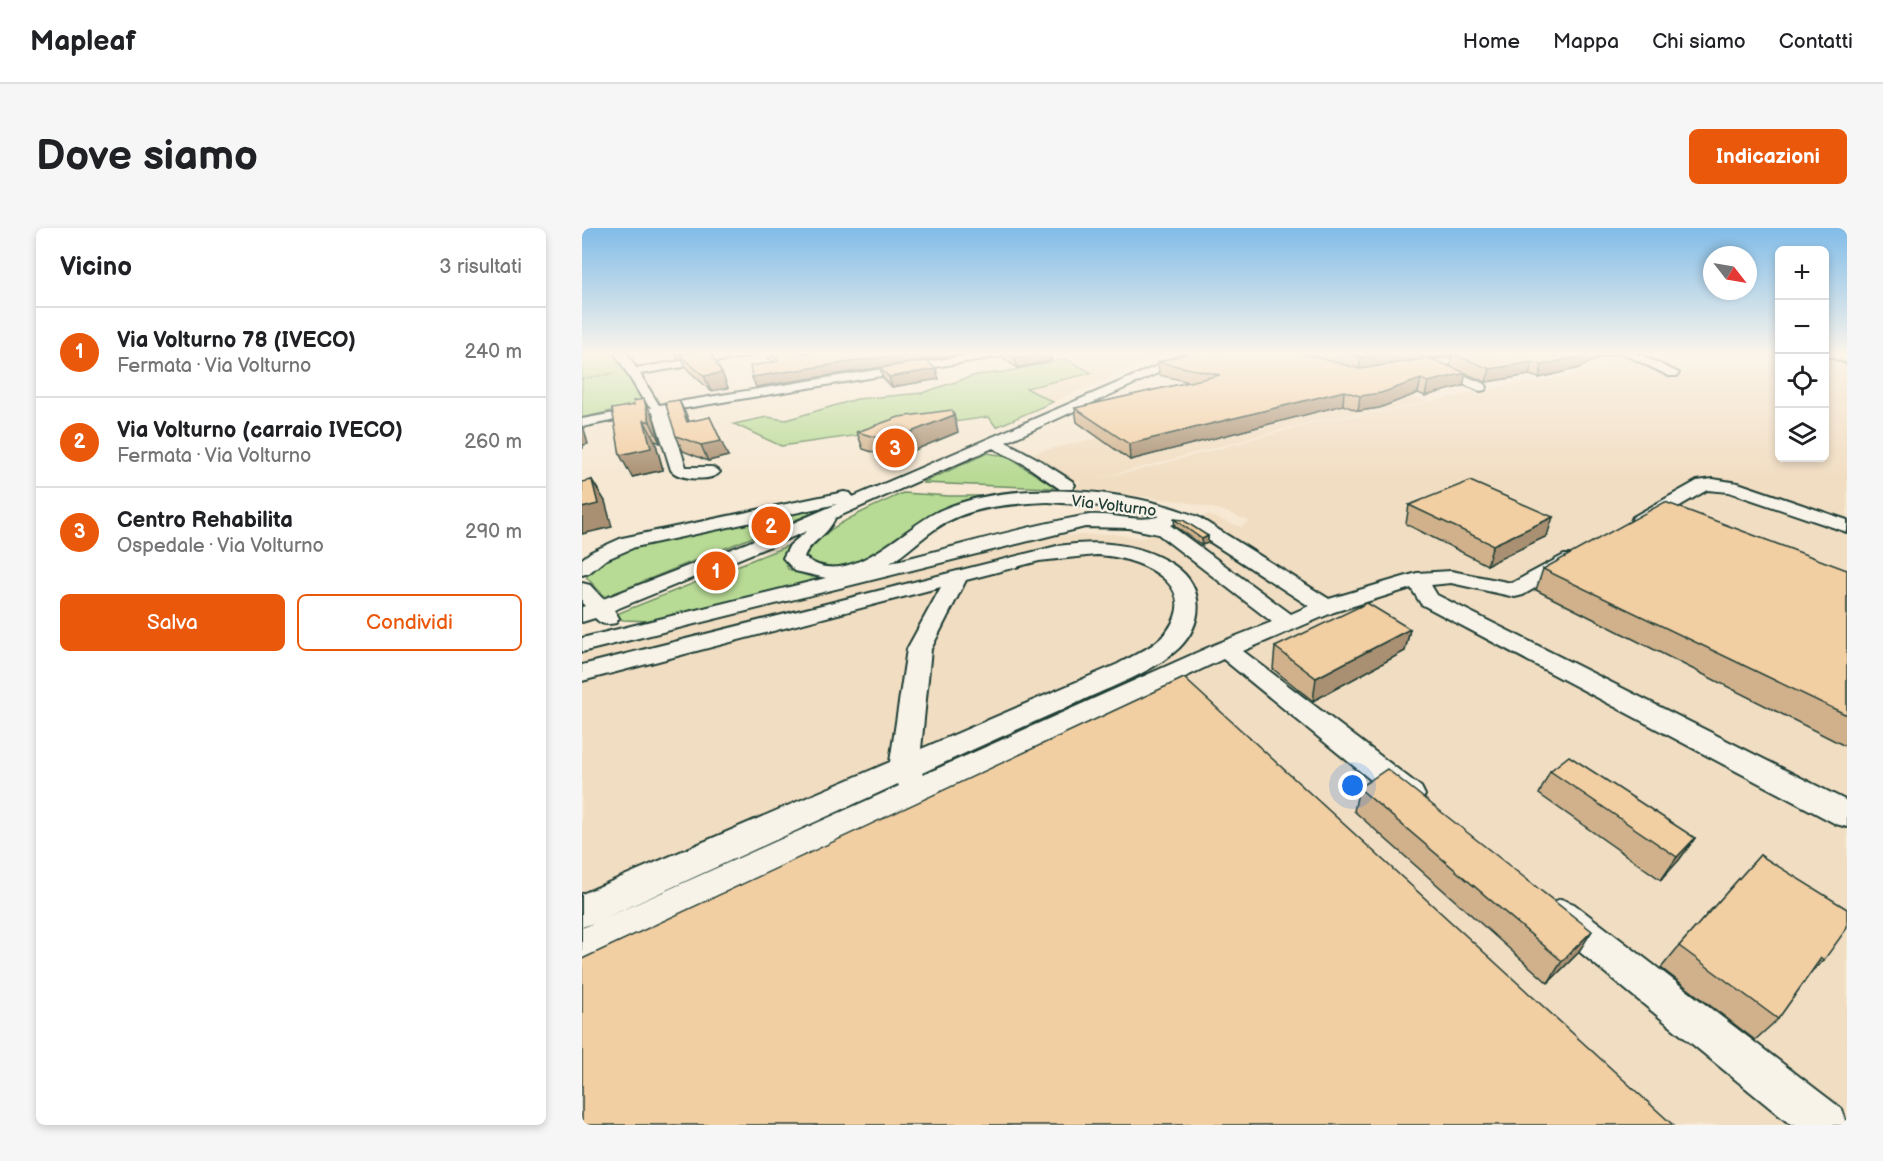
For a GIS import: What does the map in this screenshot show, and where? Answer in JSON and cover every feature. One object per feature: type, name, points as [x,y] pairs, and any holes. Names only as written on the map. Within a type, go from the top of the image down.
[{"type":"street","points":[[647,395],[661,411],[679,470],[687,473],[712,472]]},
{"type":"street","points":[[582,421],[655,406],[750,395]]},
{"type":"street","name":"Via Volturno","points":[[1077,404],[1090,395]]},
{"type":"street","name":"Via Volturno","points":[[590,612],[826,517],[1098,395]]},
{"type":"street","name":"Via Volturno","points":[[994,442],[1030,461],[1066,485]]},
{"type":"street","points":[[1623,530],[1673,512],[1704,485],[1722,485],[1847,526]]},
{"type":"street","points":[[582,569],[598,556],[629,542],[894,486]]},
{"type":"street","points":[[582,544],[799,488]]},
{"type":"street","name":"Via Volturno","points":[[826,517],[819,530],[804,540],[795,551],[793,558],[807,570],[840,571],[878,561],[894,552],[935,520],[971,506],[999,501],[1023,498],[1090,500],[1123,503],[1179,516]]},
{"type":"street","points":[[1179,516],[1191,521],[1326,606]]},
{"type":"street","name":"Via Volturno","points":[[582,645],[1084,521],[1129,522],[1150,526],[1179,516]]},
{"type":"street","points":[[1150,526],[1164,530],[1182,542],[1289,624]]},
{"type":"street","points":[[582,910],[910,779],[1225,648],[1289,624],[1326,606],[1417,579],[1451,577],[1515,590],[1593,546]]},
{"type":"street","points":[[582,673],[1038,555],[1087,549],[1114,550],[1140,556],[1161,565],[1177,578],[1187,592],[1188,611],[1181,630],[1163,648],[1127,670],[582,946]]},
{"type":"street","points":[[910,779],[919,650],[957,577]]},
{"type":"street","points":[[1417,579],[1429,599],[1847,815]]},
{"type":"street","points":[[582,590],[590,612]]},
{"type":"street","name":"Via Volturno","points":[[590,612],[612,622],[645,628]]},
{"type":"street","points":[[1225,648],[1434,814]]},
{"type":"street","points":[[1537,896],[1826,1125]]},
{"type":"shaded area","points":[[1039,395],[1069,395],[1053,402]]},
{"type":"shaded area","points":[[1289,395],[1409,395],[1428,401],[1314,421],[1079,482],[1069,481],[1048,468],[1052,467],[1033,453]]},
{"type":"shaded area","points":[[1461,395],[1775,395],[1775,462],[1829,462],[1829,395],[1847,395],[1847,1125],[582,1125],[582,653],[1049,536],[1112,534],[1142,538],[1208,515],[1241,527],[1249,521],[1221,510],[1181,501],[1071,488],[1085,480],[1136,471],[1316,422],[1400,409]]},
{"type":"green space","points":[[582,395],[639,395],[644,403],[582,418]]},
{"type":"green space","points":[[902,395],[1039,395],[1053,402],[996,427],[989,417],[781,446],[734,424],[767,417],[786,420],[857,399]]},
{"type":"green space","points":[[987,453],[1006,456],[1054,486],[1053,488],[922,483]]},
{"type":"green space","points":[[903,493],[1013,496],[978,501],[959,507],[883,552],[862,561],[842,566],[823,565],[805,556],[811,546],[821,537],[848,519]]},
{"type":"green space","points":[[844,500],[605,597],[587,578],[587,571],[623,548]]},
{"type":"green space","points":[[792,544],[783,557],[788,569],[811,577],[831,577],[653,621],[623,620],[614,615]]},
{"type":"building","points":[[1133,395],[1328,395],[1129,444],[1075,408]]},
{"type":"building","points":[[644,399],[650,422],[644,420],[651,448],[620,455],[612,409],[634,405],[633,401]]},
{"type":"building","points":[[679,400],[687,422],[710,417],[721,441],[701,445],[676,436],[665,402]]},
{"type":"building","points":[[952,410],[954,415],[888,441],[857,432],[899,417]]},
{"type":"building","points":[[592,480],[598,504],[582,508],[582,482]]},
{"type":"building","points":[[1470,481],[1553,517],[1493,545],[1409,505]]},
{"type":"building","points":[[1665,502],[1847,570],[1847,715],[1543,569]]},
{"type":"building","points":[[1174,519],[1183,520],[1208,536],[1202,539]]},
{"type":"building","points":[[1367,603],[1410,629],[1316,678],[1275,647]]},
{"type":"building","points":[[1184,678],[1673,1125],[582,1125],[582,959]]},
{"type":"building","points":[[1569,756],[1695,838],[1677,857],[1550,771]]},
{"type":"building","points":[[1387,769],[1592,931],[1562,961],[1359,788]]},
{"type":"building","points":[[1760,855],[1847,909],[1847,928],[1824,960],[1821,958],[1778,1019],[1679,946]]},
{"type":"place","name":"Centro Rehabilita","points":[[895,448]]},
{"type":"place","name":"Via Volturno (carraio IVECO)","points":[[771,526]]},
{"type":"place","name":"Via Volturno 78 (IVECO)","points":[[716,571]]}]
